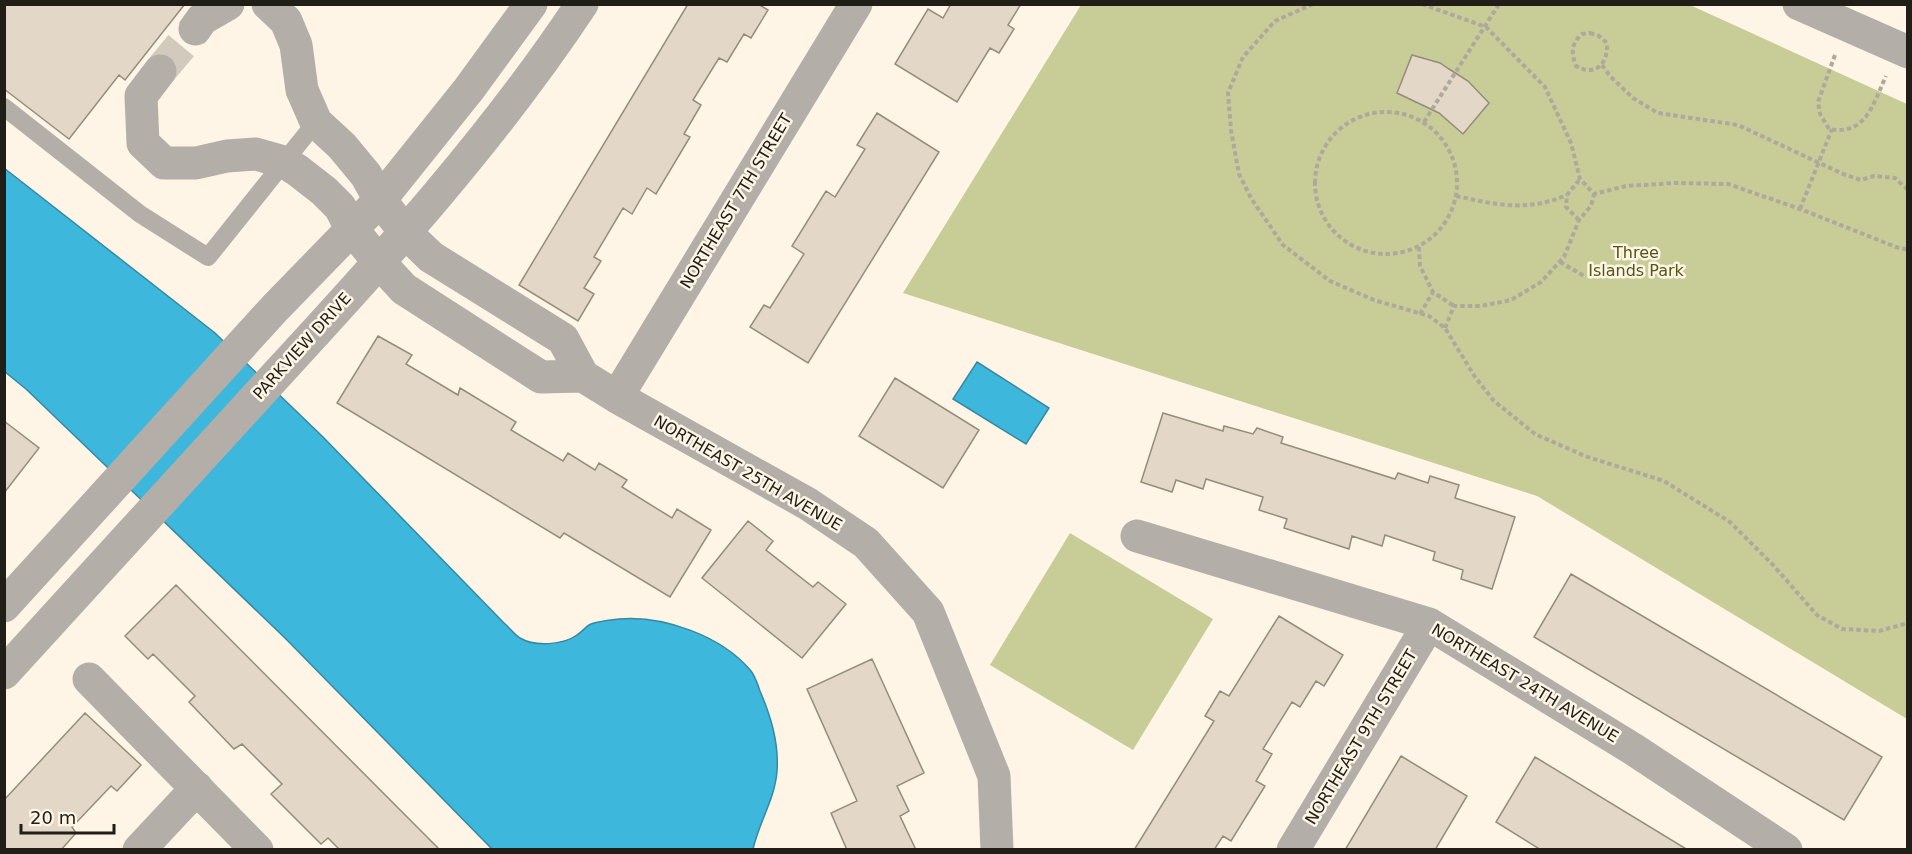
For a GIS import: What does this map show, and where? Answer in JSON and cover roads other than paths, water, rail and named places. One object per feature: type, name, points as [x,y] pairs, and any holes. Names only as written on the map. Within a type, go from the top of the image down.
[{"type":"street","points":[[195,29],[202,19],[228,4]]},
{"type":"street","points":[[268,4],[286,21],[296,45],[302,90],[316,122]]},
{"type":"street","points":[[4,606],[275,308],[380,200],[469,89],[531,4]]},
{"type":"street","name":"PARKVIEW DRIVE","points":[[4,673],[406,232],[504,115],[582,4]]},
{"type":"street","name":"NORTHEAST 7TH STREET","points":[[617,397],[856,4]]},
{"type":"street","points":[[1799,4],[1903,50]]},
{"type":"street","points":[[160,71],[141,96],[143,143],[164,163],[196,163],[227,156],[256,154],[284,162],[324,191],[340,207],[351,228],[378,262],[404,289],[541,377],[583,376]]},
{"type":"street","points":[[469,89],[504,115]]},
{"type":"street","name":"NORTHEAST 25TH AVENUE","points":[[316,122],[342,146],[366,175],[380,200],[406,232],[431,256],[563,339],[583,376],[808,504],[866,543],[928,612],[994,776],[997,849]]},
{"type":"street","name":"NORTHEAST 24TH AVENUE","points":[[1137,536],[1429,624],[1633,749],[1786,849]]},
{"type":"street","name":"NORTHEAST 9TH STREET","points":[[1293,849],[1429,624]]},
{"type":"street","points":[[89,679],[257,849]]},
{"type":"street","points":[[140,849],[197,788]]},
{"type":"lane","points":[[4,107],[140,214],[208,257],[316,122]]},
{"type":"water","points":[[4,168],[215,333],[323,437],[520,638],[533,643],[557,643],[579,634],[594,623],[636,619],[672,624],[691,630],[708,638],[739,659],[751,671],[756,681],[771,720],[777,750],[776,781],[753,849],[492,849],[285,638],[26,389],[5,372]]},
{"type":"water","points":[[977,362],[1049,408],[1026,444],[953,399]]},
{"type":"tunnel","points":[[160,71],[195,29]]},
{"type":"park label","name":"Three Islands Park","points":[[1636,261]]}]
